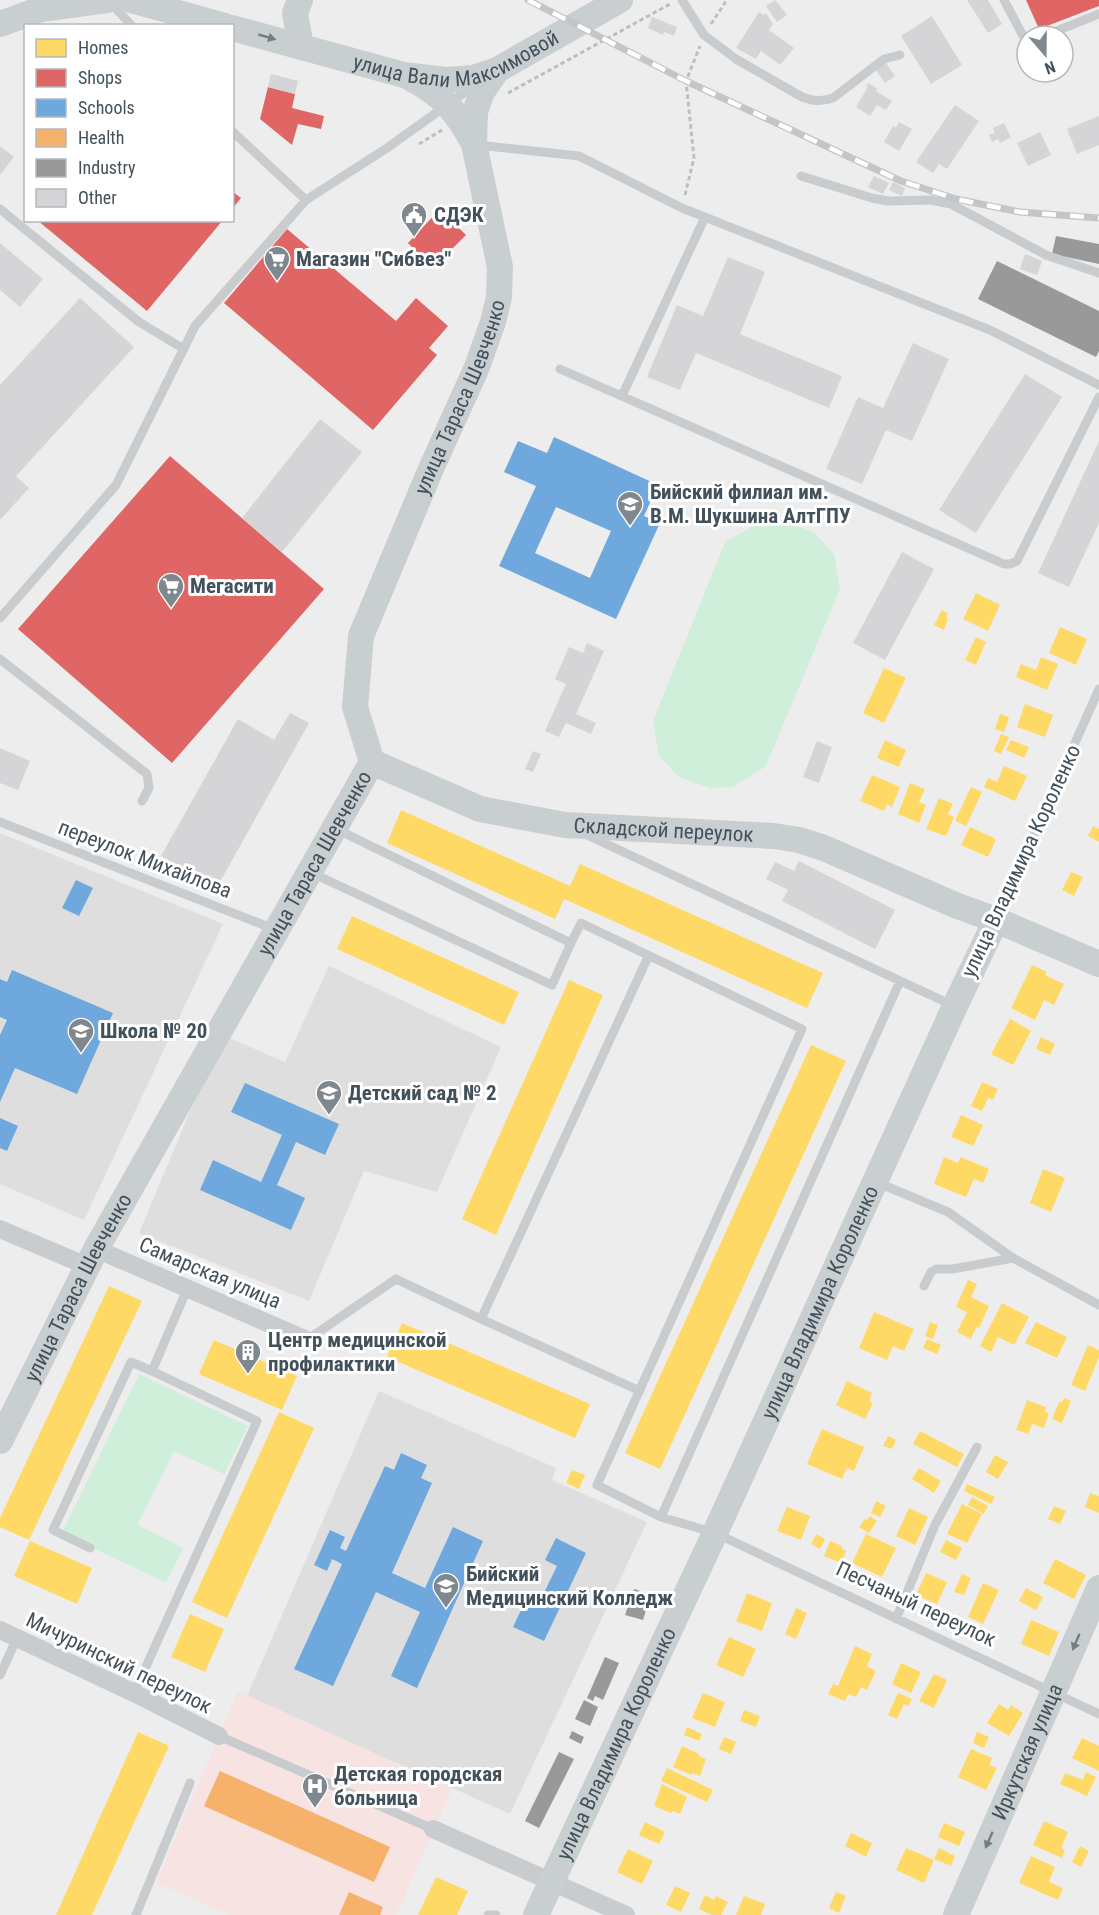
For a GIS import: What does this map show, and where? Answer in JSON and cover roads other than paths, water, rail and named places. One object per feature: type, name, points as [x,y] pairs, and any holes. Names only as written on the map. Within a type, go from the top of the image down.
[{"type":"street","points":[[0,24],[42,9],[107,0]]},
{"type":"street","points":[[131,0],[218,24]]},
{"type":"street","points":[[300,0],[295,13],[301,47]]},
{"type":"street","name":"улица Вали Максимовой","points":[[234,29],[404,75],[446,80],[473,78],[497,70],[607,3]]},
{"type":"street","name":"улица Тараса Шевченко","points":[[0,1441],[91,1258],[372,762],[355,707],[361,636],[430,471],[477,367],[499,297],[500,267],[474,144],[475,112],[483,92],[497,70]]},
{"type":"street","name":"улица Тараса Шевченко","points":[[404,75],[427,87],[454,112],[474,144]]},
{"type":"street","name":"Складской переулок","points":[[372,762],[480,809],[564,825],[774,836],[799,840],[824,848],[1099,964]]},
{"type":"street","name":"улица Владимира Короленко","points":[[536,1915],[715,1533],[996,920]]},
{"type":"street","points":[[0,1228],[91,1258]]},
{"type":"street","name":"Самарская улица","points":[[91,1258],[188,1287],[307,1340]]},
{"type":"street","name":"Иркутская улица","points":[[956,1915],[1099,1588]]},
{"type":"street","name":"Мичуринский переулок","points":[[0,1630],[219,1736]]},
{"type":"street","points":[[434,1829],[626,1915]]},
{"type":"lane","points":[[107,0],[130,24]]},
{"type":"lane","points":[[682,0],[704,35],[736,59],[802,98],[819,101],[832,98],[884,59],[900,55]]},
{"type":"lane","points":[[1004,0],[1017,24]]},
{"type":"lane","points":[[1074,24],[1099,14]]},
{"type":"lane","points":[[0,618],[116,485],[195,326],[306,200],[387,148],[454,112],[497,70]]},
{"type":"lane","points":[[234,133],[306,200]]},
{"type":"lane","points":[[474,144],[579,156],[682,208],[990,330],[1099,385]]},
{"type":"lane","points":[[801,176],[888,201],[931,200],[951,204],[1046,255],[1099,273]]},
{"type":"lane","points":[[0,209],[139,322],[184,349]]},
{"type":"lane","points":[[622,396],[705,217]]},
{"type":"lane","points":[[560,369],[1004,564],[1017,561],[1099,397]]},
{"type":"lane","points":[[0,659],[147,774],[149,788],[142,801]]},
{"type":"lane","name":"улица Владимира Короленко","points":[[996,920],[1099,689]]},
{"type":"lane","name":"переулок Михайлова","points":[[0,822],[276,930]]},
{"type":"lane","points":[[564,825],[955,1006]]},
{"type":"lane","points":[[334,828],[571,944]]},
{"type":"lane","points":[[307,1340],[396,1280],[640,1391],[802,1029],[581,923],[552,985],[310,872]]},
{"type":"lane","points":[[481,1319],[648,957]]},
{"type":"lane","points":[[661,1517],[900,981]]},
{"type":"lane","points":[[876,1182],[948,1212],[1013,1258],[1099,1305]]},
{"type":"lane","points":[[924,1287],[931,1272],[936,1269],[953,1269],[1013,1258]]},
{"type":"lane","points":[[152,1371],[188,1287]]},
{"type":"lane","points":[[90,1548],[53,1530],[131,1362],[257,1421],[134,1693]]},
{"type":"lane","name":"Песчаный переулок","points":[[640,1391],[597,1485],[661,1517],[715,1533],[1099,1714]]},
{"type":"lane","points":[[896,1619],[935,1525],[977,1448]]},
{"type":"lane","points":[[0,1675],[17,1638]]},
{"type":"lane","points":[[219,1736],[434,1829]]},
{"type":"lane","points":[[136,1915],[190,1784]]},
{"type":"lane","points":[[488,1915],[495,1915]]},
{"type":"railway","points":[[528,0],[686,81],[901,181],[956,199],[1020,212],[1099,218]]},
{"type":"place","name":"СДЭК","points":[[414,238]]},
{"type":"place","name":"Магазин \"Сибвез\"","points":[[277,282]]},
{"type":"place","name":"Бийский филиал им. В.М. Шукшина АлтГПУ","points":[[630,527]]},
{"type":"place","name":"Мегасити","points":[[171,609]]},
{"type":"place","name":"Школа № 20","points":[[81,1054]]},
{"type":"place","name":"Детский сад № 2","points":[[329,1116]]},
{"type":"place","name":"Центр медицинской профилактики","points":[[248,1375]]},
{"type":"place","name":"Бийский Медицинский Колледж","points":[[446,1609]]},
{"type":"place","name":"Детская городская больница","points":[[315,1809]]}]
